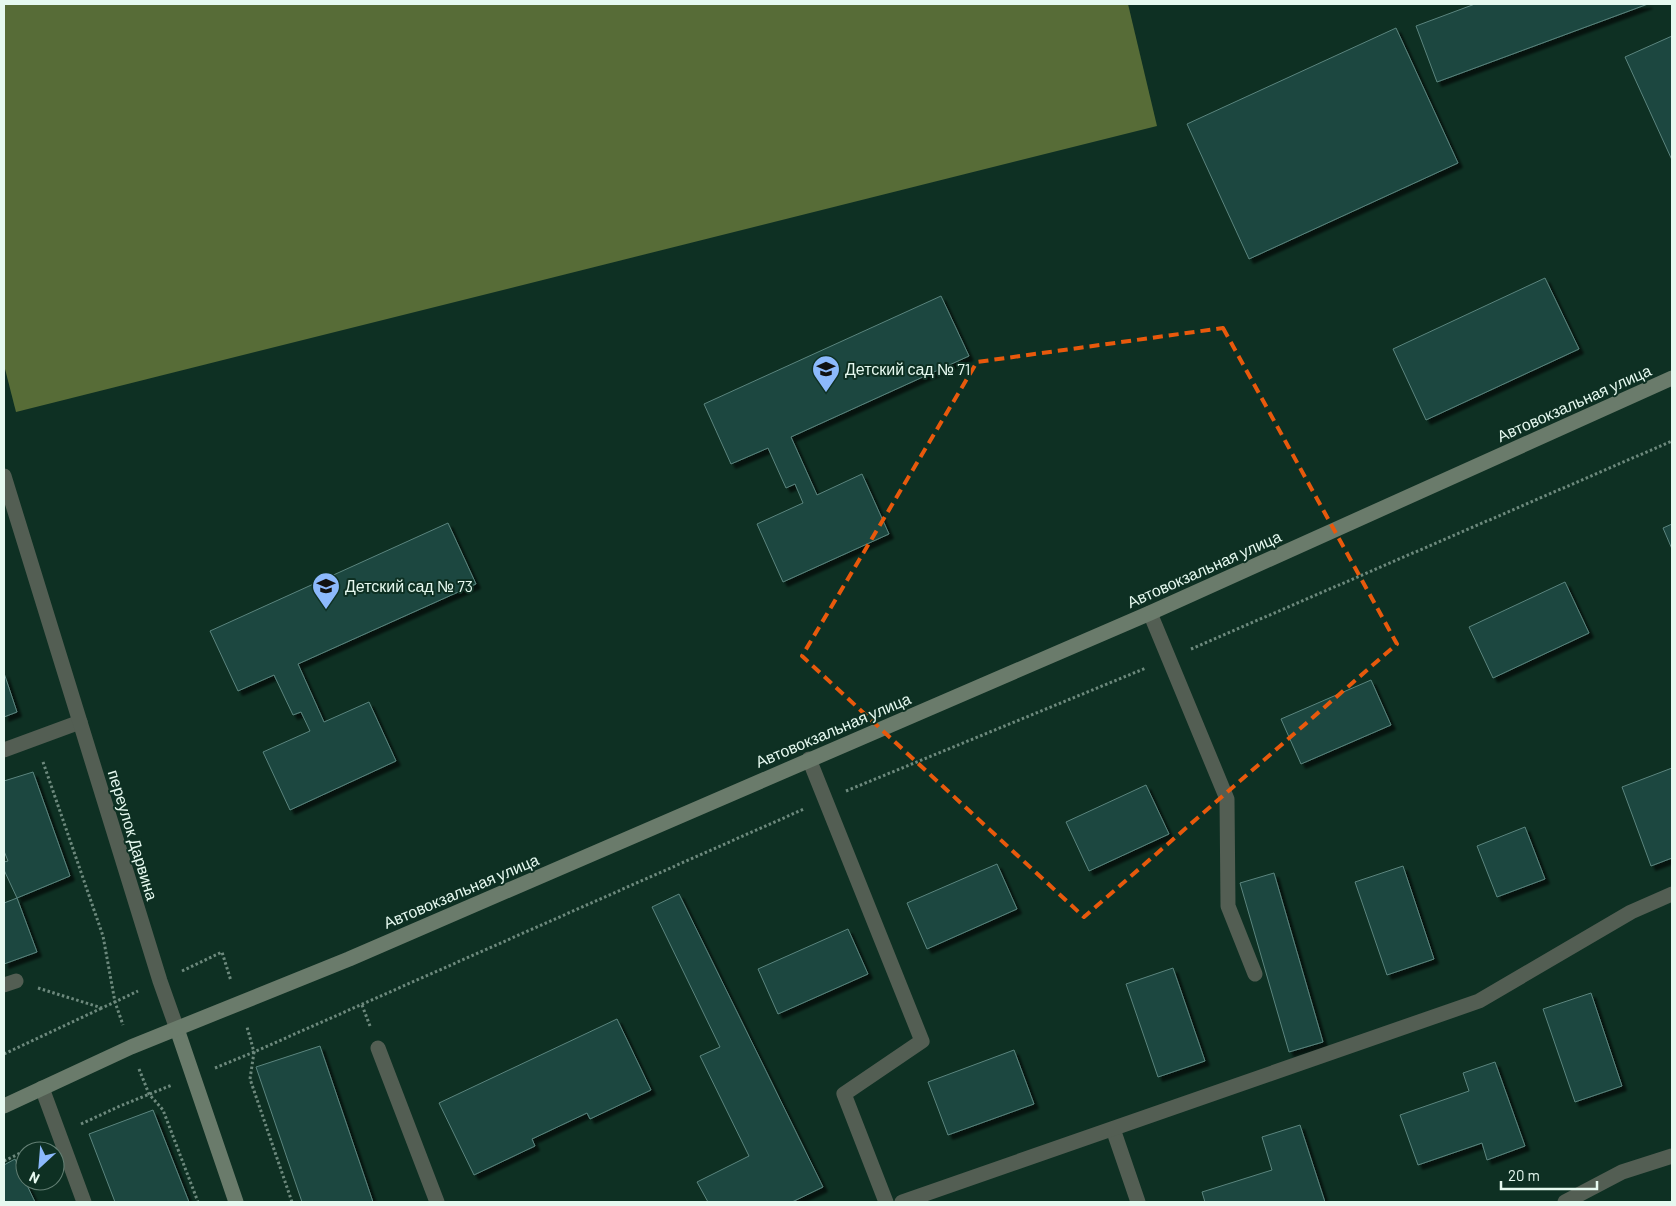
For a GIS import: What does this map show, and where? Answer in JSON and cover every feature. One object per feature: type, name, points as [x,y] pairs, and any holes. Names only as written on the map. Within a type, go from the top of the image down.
[{"type":"street","name":"Автовокзальная улица","points":[[4,1106],[130,1047],[358,955],[1150,613],[1672,378]]},
{"type":"street","name":"переулок Дарвина","points":[[4,476],[160,980],[236,1202]]},
{"type":"street","points":[[1150,613],[1228,799],[1228,906],[1255,974]]},
{"type":"street","points":[[4,750],[80,722]]},
{"type":"street","points":[[809,759],[827,799],[922,1041],[844,1094],[886,1202]]},
{"type":"street","points":[[902,1202],[1479,1001],[1631,912],[1672,894]]},
{"type":"street","points":[[378,1048],[437,1202]]},
{"type":"street","points":[[42,1088],[84,1202]]},
{"type":"street","points":[[1113,1129],[1138,1202]]},
{"type":"street","points":[[1569,1201],[1622,1172],[1672,1156]]},
{"type":"path","points":[[292,1202],[250,1079],[254,1052],[827,799],[1169,658],[1672,441]]},
{"type":"path","points":[[35,738],[104,936],[115,1002]]},
{"type":"path","points":[[4,1054],[102,1008]]},
{"type":"path","points":[[149,1094],[162,1110],[198,1202]]},
{"type":"highlighted area","points":[[1223,328],[1397,644],[1084,917],[802,656],[977,362]]},
{"type":"green space","points":[[1128,4],[1157,126],[16,412],[4,365],[4,5]]},
{"type":"building","points":[[1475,4],[1648,4],[1437,82],[1416,26]]},
{"type":"building","points":[[1396,28],[1458,163],[1249,259],[1187,124]]},
{"type":"building","points":[[1672,36],[1672,160],[1625,57]]},
{"type":"building","points":[[1545,278],[1579,349],[1426,420],[1393,349]]},
{"type":"building","points":[[941,296],[969,356],[791,437],[817,495],[862,474],[889,534],[783,582],[757,524],[803,503],[795,484],[786,488],[768,448],[731,464],[704,404]]},
{"type":"building","points":[[448,523],[476,584],[298,664],[324,722],[369,702],[396,761],[290,810],[263,752],[310,731],[301,712],[293,715],[274,675],[238,691],[210,631]]},
{"type":"building","points":[[1672,524],[1672,549],[1663,528]]},
{"type":"building","points":[[1565,582],[1589,633],[1493,678],[1469,627]]},
{"type":"building","points":[[4,673],[17,712],[4,717]]},
{"type":"building","points":[[1371,680],[1391,725],[1301,764],[1281,719]]},
{"type":"building","points":[[1672,768],[1672,858],[1651,866],[1622,787]]},
{"type":"building","points":[[33,772],[70,876],[17,898],[4,870],[4,862],[8,861],[4,851],[4,781]]},
{"type":"building","points":[[1146,785],[1169,834],[1089,871],[1066,822]]},
{"type":"building","points":[[1525,827],[1545,879],[1497,897],[1477,846]]},
{"type":"building","points":[[997,864],[1017,909],[927,949],[907,903]]},
{"type":"building","points":[[1403,866],[1434,959],[1387,975],[1355,882]]},
{"type":"building","points":[[1274,873],[1323,1042],[1289,1052],[1240,883]]},
{"type":"building","points":[[679,894],[823,1187],[792,1202],[708,1202],[697,1182],[749,1156],[700,1056],[720,1047],[652,907]]},
{"type":"building","points":[[17,898],[37,952],[4,964],[4,903]]},
{"type":"building","points":[[848,929],[868,974],[778,1014],[758,969]]},
{"type":"building","points":[[1173,968],[1205,1061],[1158,1077],[1126,984]]},
{"type":"building","points":[[1591,993],[1622,1086],[1575,1102],[1543,1009]]},
{"type":"building","points":[[617,1019],[651,1090],[590,1119],[587,1113],[532,1139],[535,1146],[474,1175],[439,1103]]},
{"type":"building","points":[[320,1046],[373,1202],[302,1202],[256,1067]]},
{"type":"building","points":[[1014,1050],[1034,1104],[948,1135],[928,1082]]},
{"type":"building","points":[[1495,1062],[1525,1146],[1487,1160],[1482,1143],[1418,1165],[1400,1115],[1469,1091],[1463,1073]]},
{"type":"building","points":[[153,1110],[189,1202],[115,1202],[89,1134]]},
{"type":"building","points":[[1300,1125],[1325,1202],[1205,1202],[1202,1192],[1272,1170],[1262,1137]]},
{"type":"building","points":[[15,1159],[15,1191],[30,1191],[35,1202],[4,1202],[4,1165]]},
{"type":"place","name":"Детский сад № 71","points":[[826,393]]},
{"type":"place","name":"Детский сад № 73","points":[[326,610]]}]
